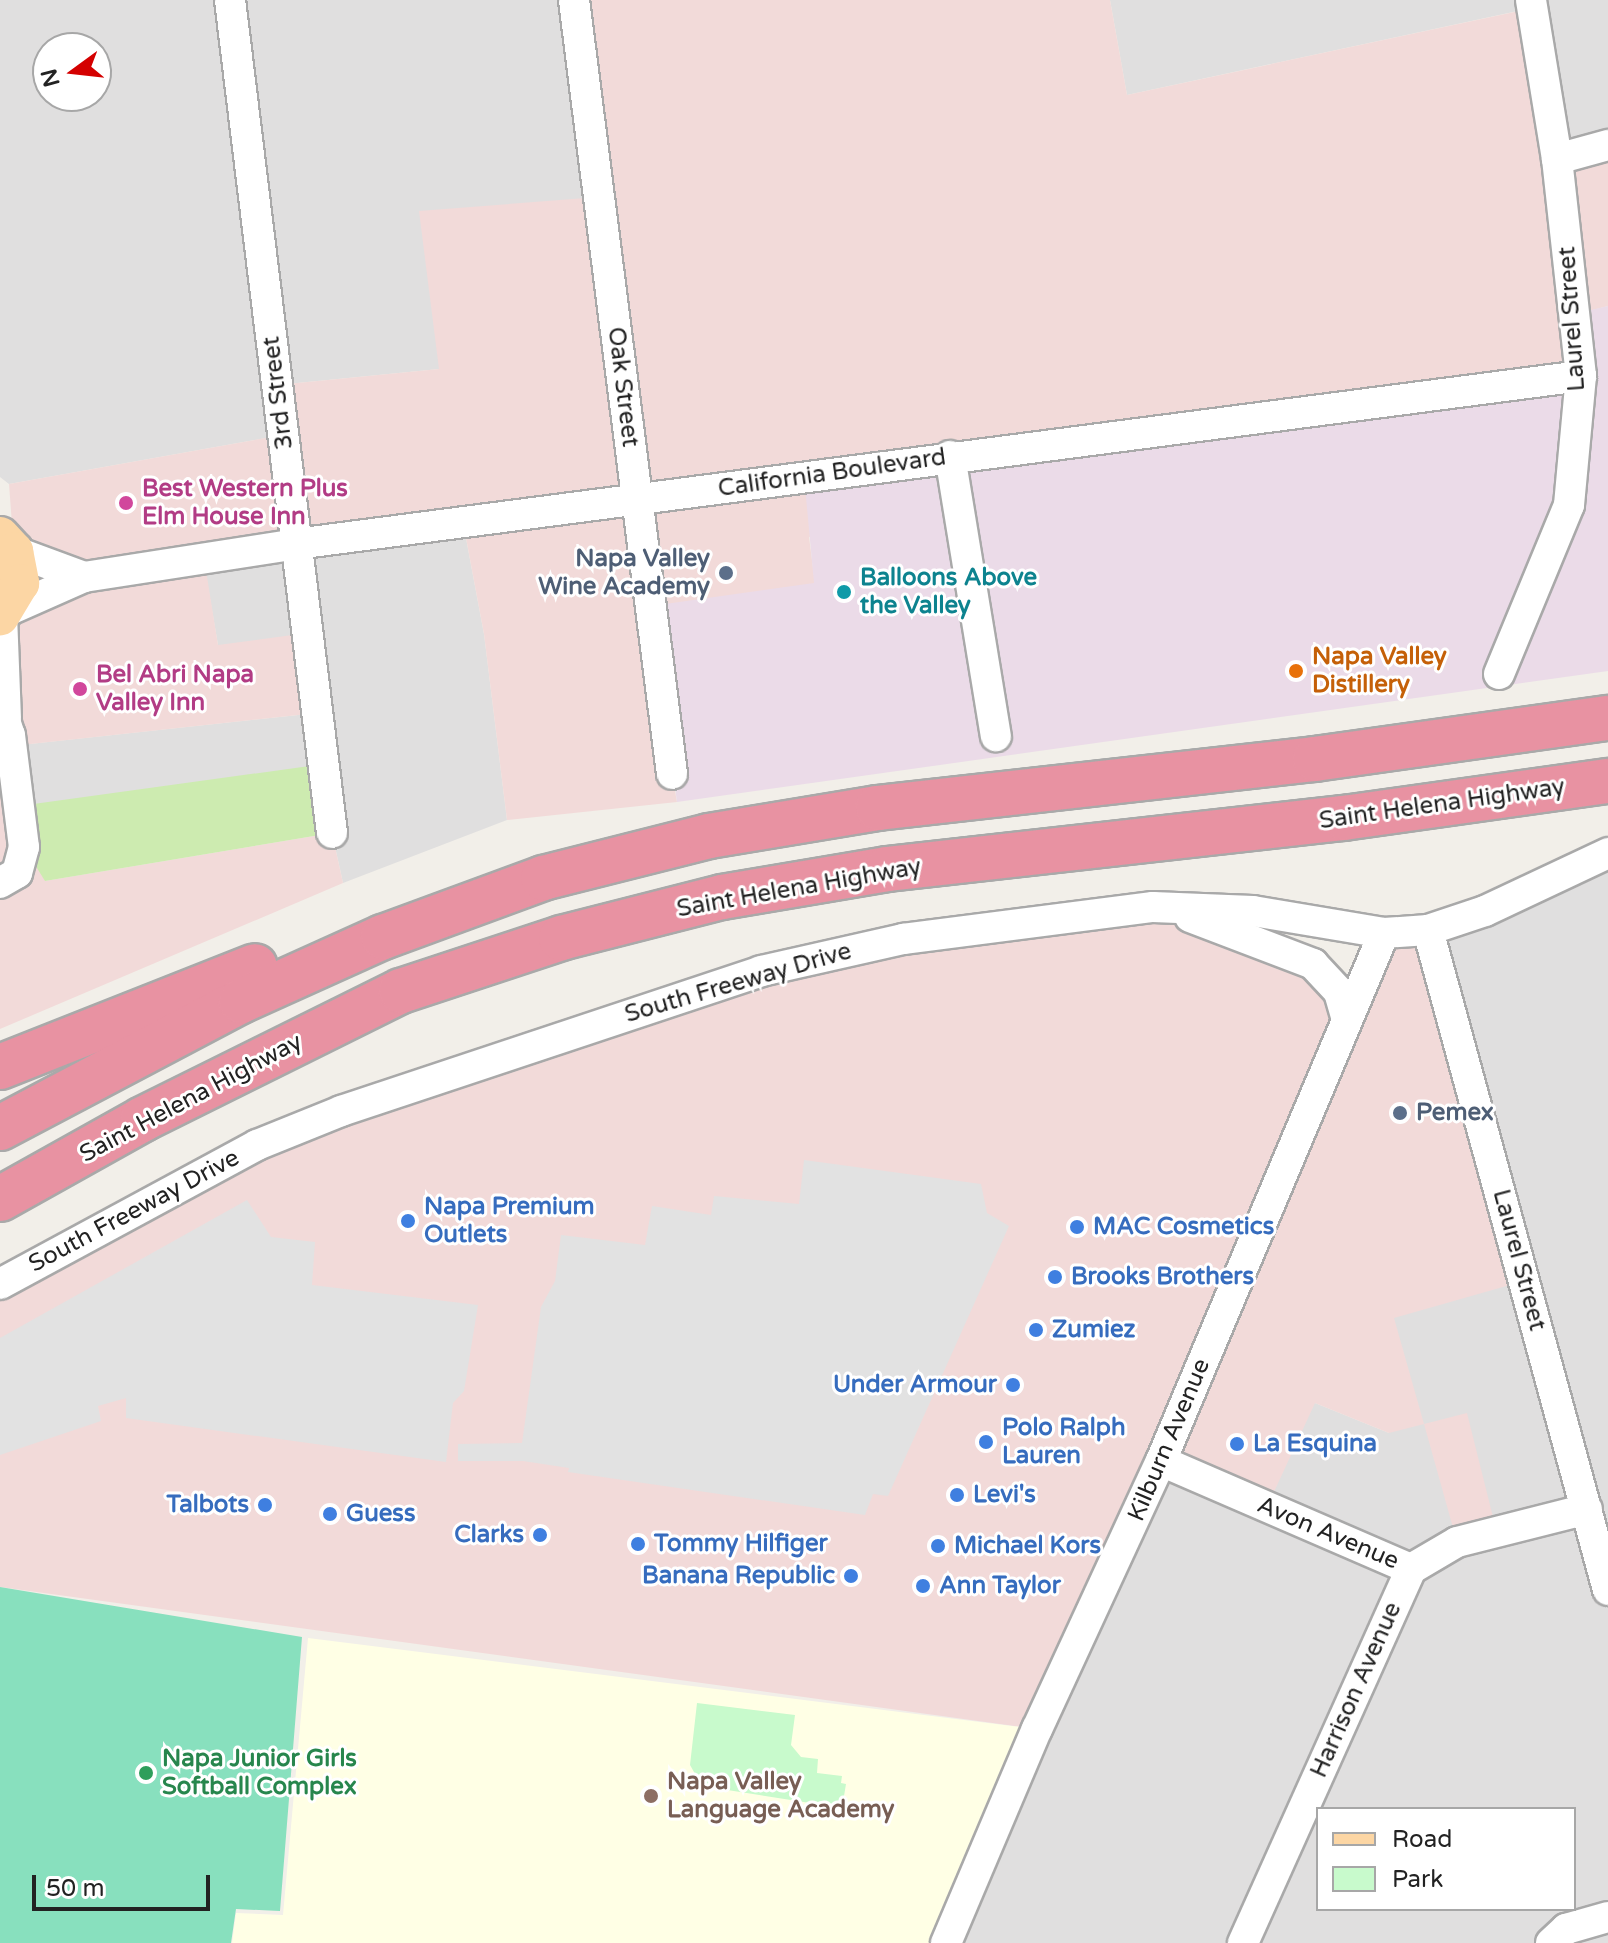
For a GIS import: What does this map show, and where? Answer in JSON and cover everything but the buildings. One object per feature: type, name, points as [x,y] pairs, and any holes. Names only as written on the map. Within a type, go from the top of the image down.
[{"type":"highway","points":[[0,1067],[490,879],[584,856],[878,808],[1315,759],[1608,718]]},
{"type":"highway","name":"Saint Helena Highway","points":[[0,1199],[269,1055],[401,991],[561,938],[722,897],[888,869],[1344,818],[1608,781]]},
{"type":"highway","points":[[0,1128],[241,1001],[383,937],[543,878],[709,836]]},
{"type":"highway","points":[[0,1221],[269,1055]]},
{"type":"main road","points":[[3,614],[20,583],[7,543]]},
{"type":"street","name":"3rd Street","points":[[230,0],[332,833]]},
{"type":"street","name":"Oak Street","points":[[574,0],[672,774]]},
{"type":"street","name":"Laurel Street","points":[[1499,674],[1569,505],[1581,376],[1557,159],[1531,0]]},
{"type":"street","points":[[1557,159],[1608,145]]},
{"type":"street","name":"California Boulevard","points":[[3,614],[84,577],[296,544],[950,456],[1581,376]]},
{"type":"street","points":[[950,456],[996,736]]},
{"type":"street","name":"California Boulevard","points":[[7,543],[84,577]]},
{"type":"street","points":[[0,883],[17,873],[24,847],[3,711],[3,614]]},
{"type":"street","name":"South Freeway Drive","points":[[0,1284],[257,1145],[341,1111],[719,984],[903,939],[1153,907],[1253,911],[1384,933],[1428,930],[1485,911],[1608,853]]},
{"type":"street","points":[[1153,907],[1313,964],[1339,992],[1347,1020]]},
{"type":"street","name":"Laurel Street","points":[[1428,930],[1608,1590]]},
{"type":"street","name":"Kilburn Avenue","points":[[946,1943],[1037,1729],[1161,1461],[1384,933]]},
{"type":"street","name":"Avon Avenue","points":[[1161,1461],[1411,1569],[1457,1542],[1587,1509]]},
{"type":"street","name":"Harrison Avenue","points":[[1243,1943],[1411,1569]]},
{"type":"street","points":[[1551,1943],[1566,1929],[1608,1917]]},
{"type":"shaded area","points":[[0,0],[574,0],[599,197],[439,369],[277,385],[283,435],[9,484],[0,477]]},
{"type":"shaded area","points":[[574,0],[1110,0],[1127,95],[1533,8],[1557,159],[1608,145],[1608,306],[1574,315],[1581,376],[809,537],[815,583],[672,774],[677,802],[507,820],[484,634],[463,522],[204,558],[218,645],[307,633],[317,713],[12,746],[45,881],[332,833],[343,883],[0,1029],[0,705],[7,611],[83,577],[14,551],[9,484],[282,435],[277,385],[439,369],[419,211],[599,197]]},
{"type":"shaded area","points":[[1110,0],[1608,0],[1608,145],[1557,159],[1532,8],[1127,95]]},
{"type":"shaded area","points":[[1608,306],[1608,671],[677,802],[651,606],[814,583],[804,476],[1581,376],[1574,314]]},
{"type":"shaded area","points":[[463,522],[484,634],[507,820],[343,883],[332,833],[19,806],[11,746],[317,713],[218,645],[203,558]]},
{"type":"shaded area","points":[[1608,853],[1608,1943],[946,1943],[1161,1461],[1315,1403],[1389,1433],[1394,1318],[1428,930]]},
{"type":"shaded area","name":"Napa Premium Outlets","points":[[1153,907],[1313,964],[1346,1018],[1384,933],[1428,930],[1524,1281],[1394,1318],[1424,1424],[1389,1433],[1315,1403],[1267,1507],[1161,1461],[1037,1729],[0,1587],[0,1284],[178,1184],[719,984]]},
{"type":"shaded area","points":[[804,1160],[981,1184],[987,1213],[1009,1226],[888,1496],[873,1494],[865,1515],[568,1472],[569,1468],[523,1461],[458,1461],[458,1444],[522,1443],[541,1307],[555,1281],[561,1235],[645,1245],[652,1206],[711,1215],[714,1196],[799,1204]]},
{"type":"shaded area","points":[[247,1200],[271,1237],[315,1242],[312,1285],[478,1305],[464,1391],[453,1403],[446,1462],[126,1418],[126,1398],[98,1406],[101,1421],[0,1455],[0,1338]]},
{"type":"shaded area","points":[[1467,1413],[1497,1533],[1457,1542],[1424,1424]]},
{"type":"shaded area","name":"Napa Valley Language Academy","points":[[308,1638],[1037,1729],[946,1943],[232,1943],[236,1913],[283,1915]]},
{"type":"green space","points":[[324,764],[332,833],[45,881],[24,847],[19,806]]},
{"type":"green space","name":"Napa Junior Girls Softball Complex","points":[[0,1587],[302,1637],[280,1911],[236,1909],[231,1943],[0,1943]]},
{"type":"green space","points":[[697,1703],[795,1715],[791,1745],[801,1757],[818,1759],[817,1773],[842,1776],[841,1783],[846,1784],[842,1808],[702,1786],[690,1765]]},
{"type":"place","name":"Best Western Plus Elm House Inn","points":[[126,503]]},
{"type":"place","name":"Napa Valley Wine Academy","points":[[726,573]]},
{"type":"place","name":"Balloons Above the Valley","points":[[844,592]]},
{"type":"place","name":"Napa Valley Distillery","points":[[1296,671]]},
{"type":"place","name":"Bel Abri Napa Valley Inn","points":[[80,689]]},
{"type":"place","name":"Pemex","points":[[1400,1113]]},
{"type":"place","name":"Napa Premium Outlets","points":[[408,1221]]},
{"type":"place","name":"MAC Cosmetics","points":[[1077,1227]]},
{"type":"place","name":"Brooks Brothers","points":[[1055,1277]]},
{"type":"place","name":"Zumiez","points":[[1036,1330]]},
{"type":"place","name":"Under Armour","points":[[1013,1385]]},
{"type":"place","name":"Polo Ralph Lauren","points":[[986,1442]]},
{"type":"place","name":"La Esquina","points":[[1237,1444]]},
{"type":"place","name":"Levi's","points":[[957,1495]]},
{"type":"place","name":"Talbots","points":[[265,1505]]},
{"type":"place","name":"Guess","points":[[330,1514]]},
{"type":"place","name":"Clarks","points":[[540,1535]]},
{"type":"place","name":"Tommy Hilfiger","points":[[638,1544]]},
{"type":"place","name":"Michael Kors","points":[[938,1546]]},
{"type":"place","name":"Banana Republic","points":[[851,1576]]},
{"type":"place","name":"Ann Taylor","points":[[923,1586]]},
{"type":"place","name":"Napa Junior Girls Softball Complex","points":[[146,1773]]},
{"type":"place","name":"Napa Valley Language Academy","points":[[651,1796]]}]
